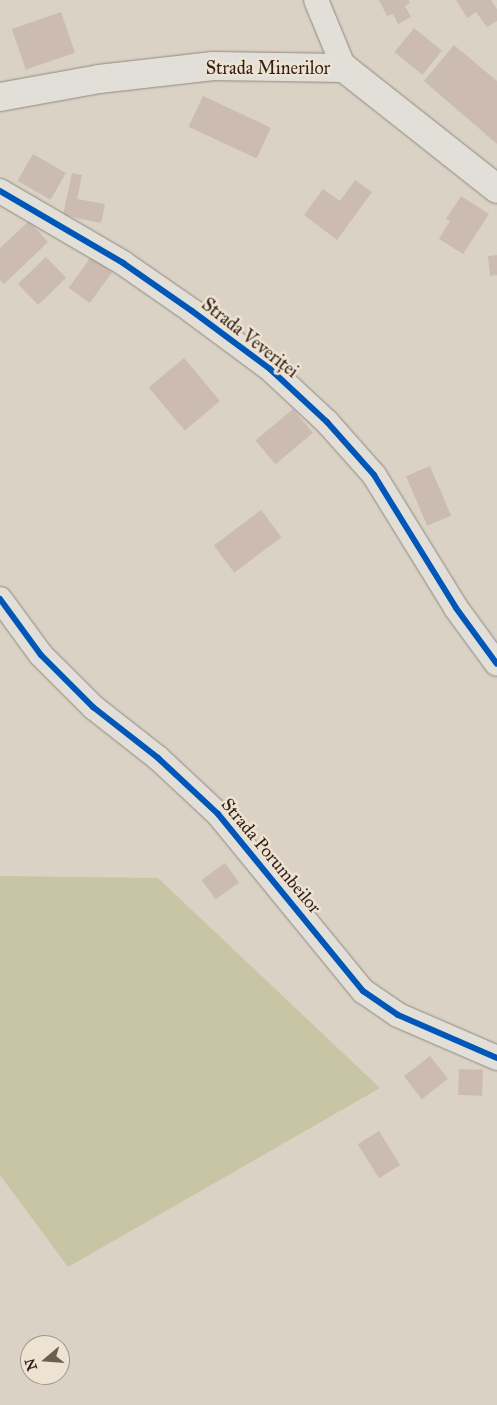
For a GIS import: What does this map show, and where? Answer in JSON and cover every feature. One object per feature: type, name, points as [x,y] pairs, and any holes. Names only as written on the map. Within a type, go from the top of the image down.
[{"type":"main road","name":"Strada Minerilor","points":[[0,97],[99,79],[213,66],[344,68],[497,189]]},
{"type":"street","points":[[316,0],[344,68]]},
{"type":"street","name":"Strada Veveriței","points":[[0,191],[123,264],[192,311],[270,368],[327,422],[374,475],[456,608],[497,664]]},
{"type":"street","name":"Strada Porumbeilor","points":[[0,600],[41,655],[93,707],[158,758],[218,814],[363,992],[398,1015],[497,1058]]},
{"type":"shaded area","points":[[0,876],[158,878],[380,1088],[68,1267],[0,1175]]},
{"type":"building","points":[[379,0],[408,0],[410,3],[405,6],[411,17],[398,24],[393,14],[387,16]]},
{"type":"building","points":[[456,0],[491,0],[497,9],[497,21],[487,27],[476,12],[467,18]]},
{"type":"building","points":[[61,12],[75,53],[26,70],[12,29]]},
{"type":"building","points":[[414,28],[442,51],[422,75],[394,52]]},
{"type":"building","points":[[454,45],[497,81],[497,144],[424,81]]},
{"type":"building","points":[[203,96],[271,128],[257,159],[189,127]]},
{"type":"building","points":[[33,154],[66,173],[50,200],[18,181]]},
{"type":"building","points":[[72,173],[82,175],[77,199],[105,204],[101,223],[63,215]]},
{"type":"building","points":[[355,180],[372,192],[337,240],[304,215],[323,189],[340,201]]},
{"type":"building","points":[[461,196],[489,214],[463,254],[439,239],[450,221],[446,219]]},
{"type":"building","points":[[29,221],[48,242],[4,284],[0,280],[0,248]]},
{"type":"building","points":[[497,255],[497,275],[490,276],[488,256]]},
{"type":"building","points":[[46,257],[66,278],[38,305],[18,284]]},
{"type":"building","points":[[91,257],[112,272],[90,303],[69,288]]},
{"type":"building","points":[[184,358],[220,401],[185,430],[149,388]]},
{"type":"building","points":[[293,409],[313,433],[275,464],[255,440]]},
{"type":"building","points":[[430,466],[451,516],[427,526],[406,476]]},
{"type":"building","points":[[261,510],[281,537],[234,573],[214,546]]},
{"type":"building","points":[[225,863],[239,882],[216,899],[202,880]]},
{"type":"building","points":[[430,1056],[448,1079],[422,1099],[404,1076]]},
{"type":"building","points":[[459,1069],[483,1070],[482,1096],[458,1095]]},
{"type":"building","points":[[379,1131],[400,1165],[379,1178],[358,1144]]},
{"type":"cycle path","points":[[0,191],[123,263],[192,311],[270,369],[327,422],[374,475],[456,608],[497,664]]},
{"type":"cycle path","points":[[0,599],[41,655],[93,707],[158,758],[218,814],[363,991],[398,1015],[497,1058]]}]
